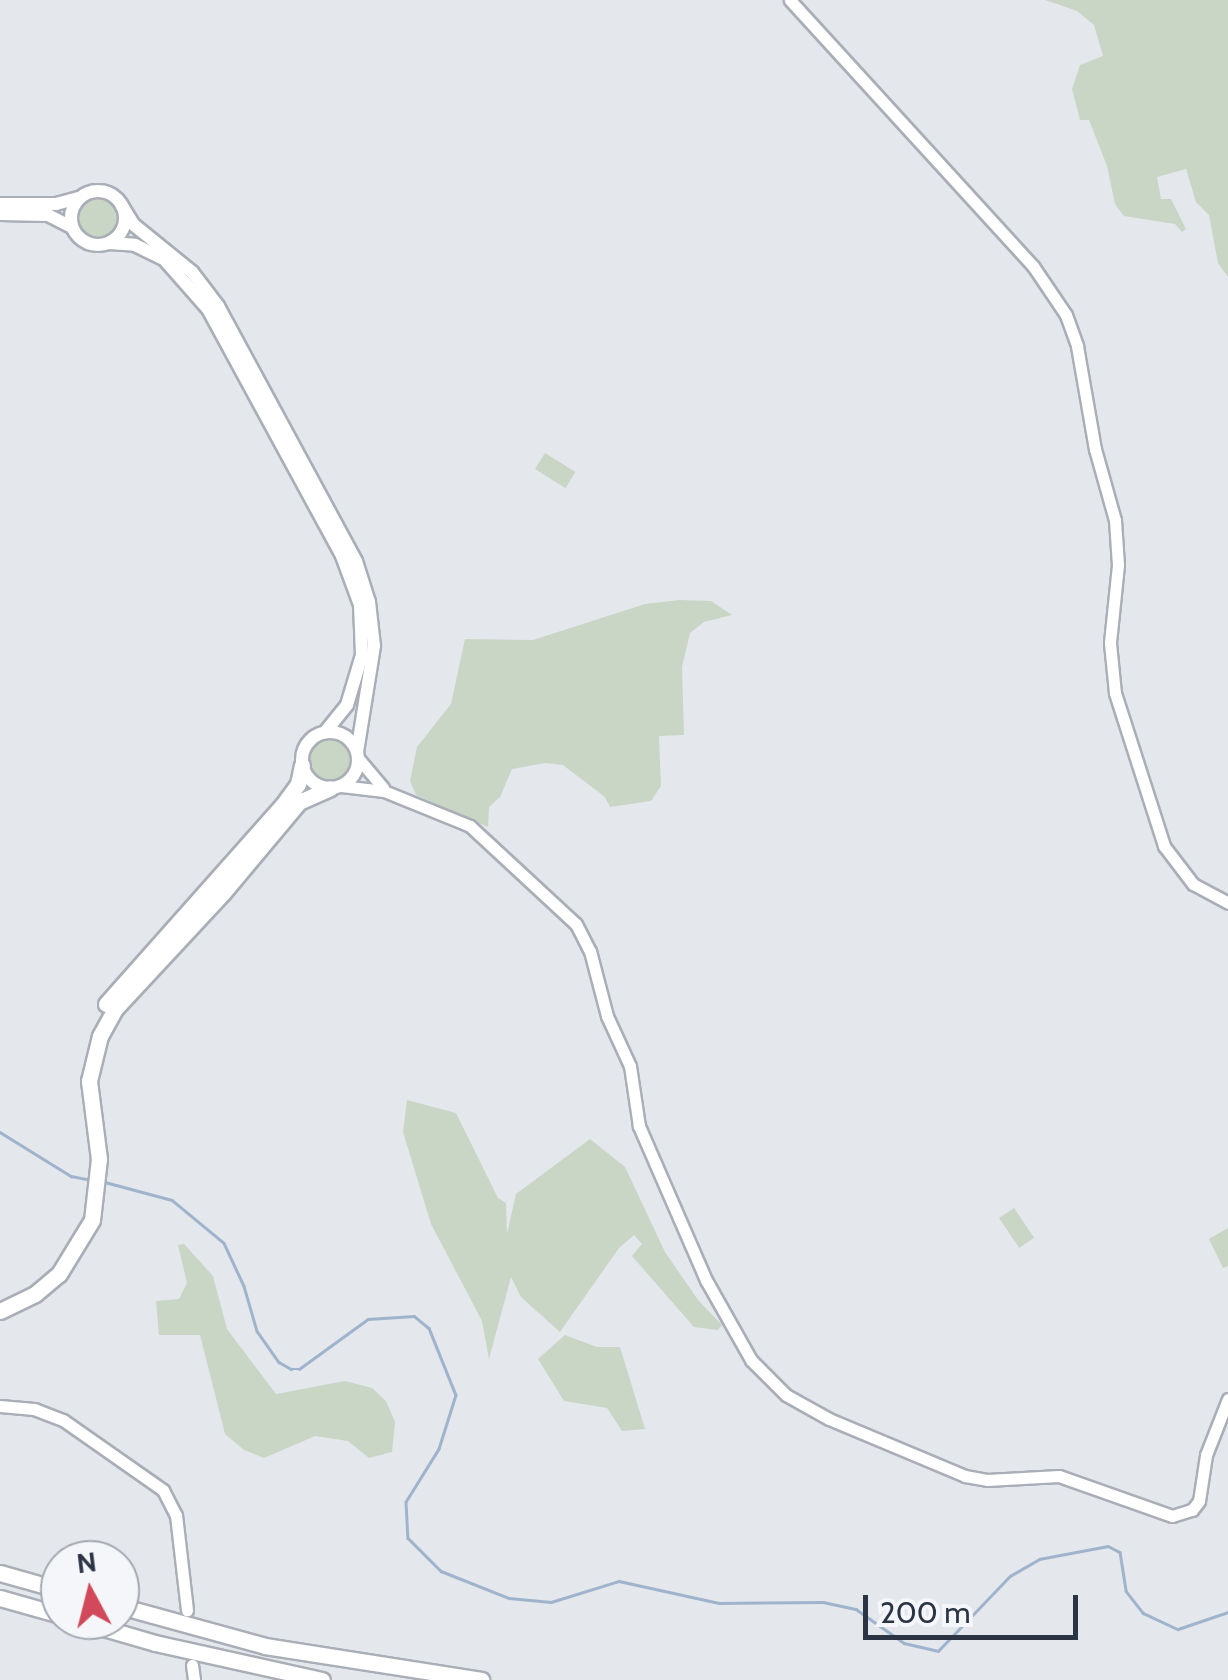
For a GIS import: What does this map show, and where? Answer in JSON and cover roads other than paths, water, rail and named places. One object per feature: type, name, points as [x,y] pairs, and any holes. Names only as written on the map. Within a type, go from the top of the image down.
[{"type":"highway","points":[[0,1303],[37,1282],[55,1266],[80,1224],[90,1178],[80,1074],[99,1015],[292,794],[302,764]]},
{"type":"highway","points":[[0,1311],[35,1294],[59,1274],[92,1220],[99,1159],[89,1081],[100,1036],[114,1009],[299,802],[335,787]]},
{"type":"highway","points":[[0,1573],[40,1584]]},
{"type":"highway","points":[[0,1598],[40,1610]]},
{"type":"highway","points":[[140,1611],[266,1646],[481,1680]]},
{"type":"highway","points":[[140,1638],[322,1680]]},
{"type":"main road","points":[[0,204],[56,204],[101,191],[192,272],[218,306],[356,560],[369,602],[374,646],[369,688],[357,726],[352,778],[335,787],[311,782],[302,764],[306,744],[326,732],[352,696],[362,655],[360,605],[342,556],[208,309],[164,259],[135,245],[87,243],[72,228],[48,214],[0,214]]},
{"type":"main road","points":[[72,228],[71,213],[81,197]]},
{"type":"main road","points":[[110,243],[124,224],[122,206]]},
{"type":"main road","points":[[326,732],[345,736],[357,755]]},
{"type":"street","points":[[790,0],[1045,280],[1074,333],[1095,449],[1115,520],[1118,564],[1110,643],[1115,693],[1164,846],[1194,884],[1228,904]]},
{"type":"street","points":[[357,755],[370,776],[395,796]]},
{"type":"street","points":[[335,787],[364,786],[477,830],[576,924],[590,950],[607,1016],[630,1066],[639,1126],[704,1275],[760,1372],[804,1407],[965,1476],[987,1480],[1059,1476],[1172,1516],[1192,1510],[1200,1501],[1206,1455],[1228,1399]]},
{"type":"street","points":[[0,1406],[34,1409],[63,1420],[163,1490],[176,1515],[187,1610]]},
{"type":"street","points":[[192,1665],[194,1680]]},
{"type":"waterway","points":[[0,1132],[71,1176],[92,1180]]},
{"type":"waterway","points":[[105,1182],[172,1200],[224,1243],[244,1286],[257,1331],[279,1362],[291,1369],[299,1369],[368,1319],[414,1316],[429,1328],[456,1395],[439,1449],[406,1502],[408,1538],[441,1571],[509,1598],[551,1602],[619,1581],[719,1603],[823,1602],[856,1609],[904,1643],[938,1651],[1010,1576],[1039,1559],[1108,1546],[1120,1552],[1126,1591],[1143,1613],[1178,1629],[1228,1612]]}]
